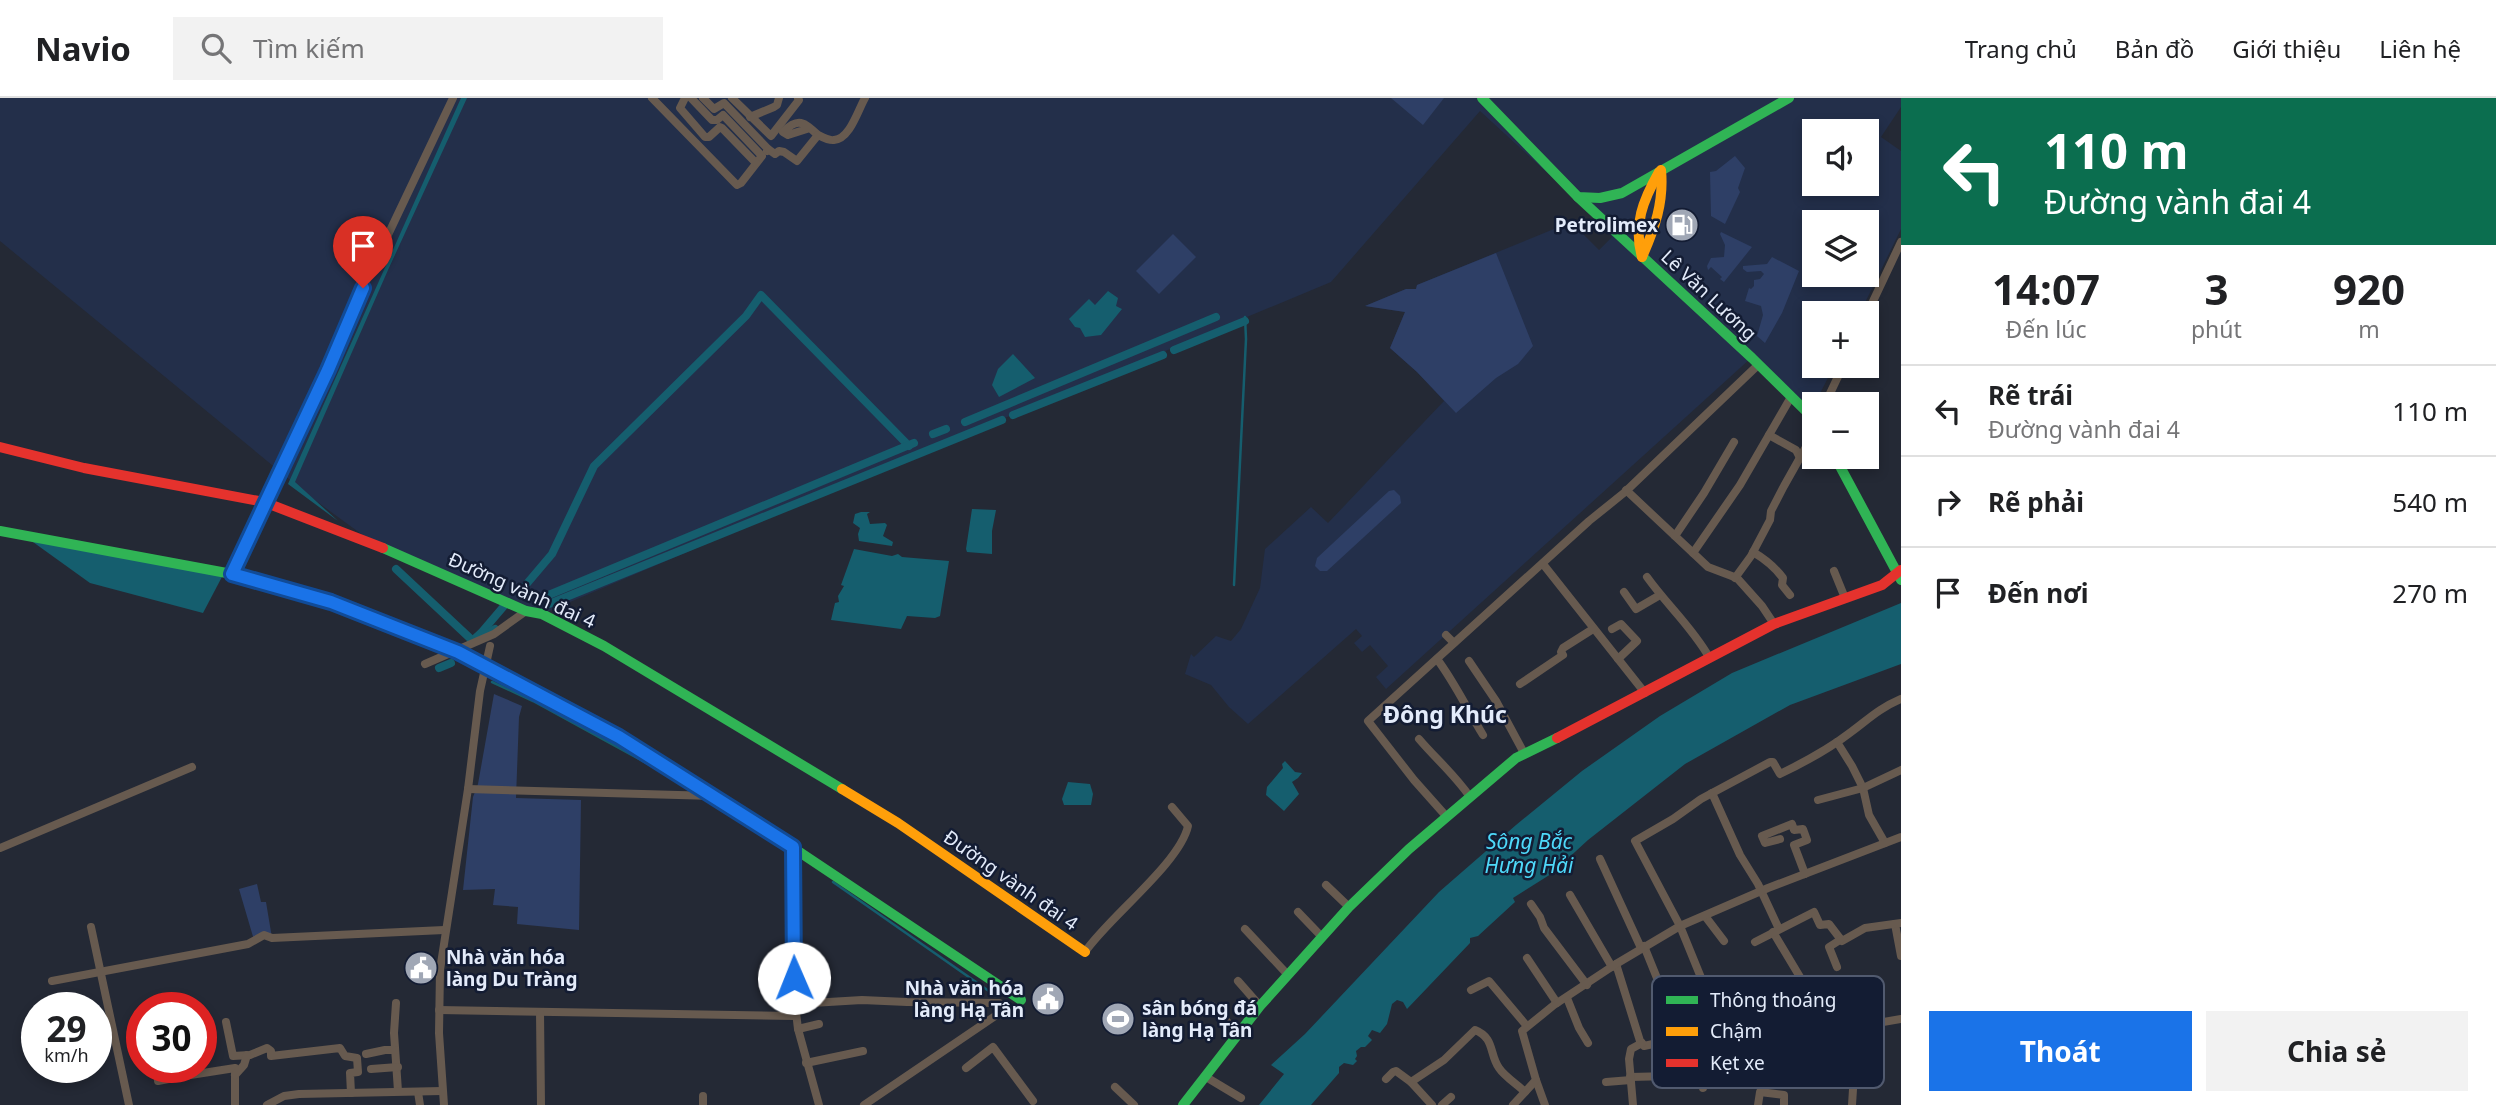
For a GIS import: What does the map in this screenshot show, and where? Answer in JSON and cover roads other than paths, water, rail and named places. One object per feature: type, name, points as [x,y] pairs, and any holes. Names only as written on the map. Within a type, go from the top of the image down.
[{"type":"main road","name":"Lê Văn Lương","points":[[1482,98],[1578,197],[1802,408]]},
{"type":"main road","points":[[1578,197],[1589,199],[1615,196],[1789,98]]},
{"type":"main road","points":[[1642,257],[1638,239],[1639,215],[1645,196],[1661,170]]},
{"type":"main road","points":[[1642,257],[1663,200],[1661,170]]},
{"type":"main road","name":"Đường vành đai 4","points":[[0,447],[84,468],[264,502],[375,544],[526,611],[542,614],[604,646],[898,823],[1085,952]]},
{"type":"main road","points":[[1183,1105],[1260,1006],[1349,907],[1446,816],[1524,753],[1645,693],[1774,624],[1886,583],[1900,574],[1842,469]]},
{"type":"main road","points":[[0,531],[232,574],[331,602],[456,652],[619,737],[715,796],[1021,1000]]},
{"type":"street","points":[[232,574],[264,502],[303,426],[366,279],[453,98]]},
{"type":"street","points":[[652,98],[737,185],[762,156],[779,151],[797,161],[818,135]]},
{"type":"street","points":[[685,98],[680,108],[705,137],[709,138],[722,128],[762,156]]},
{"type":"street","points":[[691,98],[712,120],[723,115],[762,156]]},
{"type":"street","points":[[703,98],[714,109],[724,103],[762,156]]},
{"type":"street","points":[[734,98],[771,136],[798,98]]},
{"type":"street","points":[[750,117],[774,107],[779,98]]},
{"type":"street","points":[[810,128],[831,141],[842,137],[864,99]]},
{"type":"street","points":[[1873,301],[1901,242]]},
{"type":"street","points":[[1446,816],[1368,721],[1626,490],[1758,365]]},
{"type":"street","points":[[1693,553],[1740,485],[1791,397]]},
{"type":"street","points":[[1769,435],[1796,450],[1800,458]]},
{"type":"street","points":[[1675,536],[1734,442]]},
{"type":"street","points":[[1735,578],[1753,552],[1770,520],[1771,511],[1802,454]]},
{"type":"street","points":[[1626,490],[1708,567],[1742,583],[1774,624]]},
{"type":"street","points":[[1753,552],[1769,562],[1778,572],[1783,578],[1782,585],[1790,595]]},
{"type":"street","points":[[1543,564],[1645,693]]},
{"type":"street","points":[[1834,571],[1845,597]]},
{"type":"street","points":[[1647,578],[1699,640],[1709,657]]},
{"type":"street","points":[[1624,592],[1636,609],[1660,595]]},
{"type":"street","points":[[425,664],[471,645],[486,643],[526,611]]},
{"type":"street","points":[[1612,629],[1621,624],[1636,641],[1618,659]]},
{"type":"street","points":[[1520,684],[1563,656],[1563,648],[1593,629]]},
{"type":"street","points":[[1447,635],[1454,643]]},
{"type":"street","points":[[444,1105],[436,1007],[444,930],[468,789],[486,643]]},
{"type":"street","points":[[1437,659],[1483,734]]},
{"type":"street","points":[[1469,660],[1496,701],[1524,753]]},
{"type":"street","points":[[1700,976],[1680,926],[1634,841],[1712,793],[1770,762],[1773,762],[1780,774],[1837,742],[1877,710],[1901,699]]},
{"type":"street","points":[[1419,739],[1444,768],[1457,778],[1469,797]]},
{"type":"street","points":[[1837,742],[1863,788],[1869,815],[1885,843]]},
{"type":"street","points":[[0,848],[192,767]]},
{"type":"street","points":[[1818,800],[1863,788],[1901,770]]},
{"type":"street","points":[[468,789],[715,796]]},
{"type":"street","points":[[1712,793],[1740,855],[1762,891],[1776,930],[1800,976]]},
{"type":"street","points":[[1085,952],[1167,861],[1186,833],[1188,826],[1171,807]]},
{"type":"street","points":[[1780,839],[1769,844],[1765,843],[1762,836],[1792,824],[1794,830],[1803,829],[1807,840],[1794,845],[1805,874]]},
{"type":"street","points":[[1545,1105],[1521,1034],[1526,1025],[1642,947],[1680,926],[1901,837]]},
{"type":"street","points":[[793,847],[795,1016],[819,1105]]},
{"type":"street","points":[[1600,859],[1655,976]]},
{"type":"street","points":[[1326,885],[1349,907]]},
{"type":"street","points":[[1570,895],[1614,966],[1642,1043],[1644,1046],[1652,1044]]},
{"type":"street","points":[[1531,904],[1540,916],[1544,928],[1587,985]]},
{"type":"street","points":[[1298,912],[1322,937]]},
{"type":"street","points":[[1755,942],[1814,912],[1820,925],[1829,924],[1840,940]]},
{"type":"street","points":[[1705,916],[1724,941]]},
{"type":"street","points":[[1838,967],[1829,947],[1865,928],[1898,924],[1901,956]]},
{"type":"street","points":[[90,927],[129,1105]]},
{"type":"street","points":[[1245,929],[1289,975]]},
{"type":"street","points":[[52,981],[248,944],[264,935],[268,938],[444,930]]},
{"type":"street","points":[[1527,958],[1558,1003]]},
{"type":"street","points":[[1238,981],[1260,1006]]},
{"type":"street","points":[[1471,990],[1489,981],[1526,1025]]},
{"type":"street","points":[[1567,998],[1588,1044]]},
{"type":"street","points":[[795,1004],[862,1000],[999,1003]]},
{"type":"street","points":[[396,1003],[398,1091]]},
{"type":"street","points":[[1213,1006],[1238,1034]]},
{"type":"street","points":[[436,1007],[540,1012],[795,1016]]},
{"type":"street","points":[[868,1104],[1004,1010]]},
{"type":"street","points":[[540,1012],[541,1105]]},
{"type":"street","points":[[226,1022],[233,1056],[247,1055],[267,1048],[271,1051],[271,1056],[333,1051],[340,1048],[345,1056],[357,1058],[359,1072],[350,1073],[348,1076],[345,1105]]},
{"type":"street","points":[[798,1029],[820,1024]]},
{"type":"street","points":[[1411,1083],[1444,1060],[1478,1030],[1492,1045],[1493,1056],[1500,1070],[1525,1092]]},
{"type":"street","points":[[1633,1105],[1631,1049],[1642,1043]]},
{"type":"street","points":[[966,1068],[993,1047],[1033,1104]]},
{"type":"street","points":[[366,1055],[385,1049],[395,1050]]},
{"type":"street","points":[[806,1063],[863,1051]]},
{"type":"street","points":[[235,1075],[244,1065],[247,1055]]},
{"type":"street","points":[[371,1069],[398,1067]]},
{"type":"street","points":[[217,1069],[235,1068],[235,1105]]},
{"type":"street","points":[[1386,1080],[1396,1071],[1432,1105]]},
{"type":"street","points":[[1206,1077],[1241,1098]]},
{"type":"street","points":[[1606,1082],[1652,1077]]},
{"type":"street","points":[[1513,1105],[1536,1080]]},
{"type":"street","points":[[1115,1087],[1134,1105]]},
{"type":"street","points":[[270,1104],[284,1096],[299,1094],[442,1091]]},
{"type":"street","points":[[418,1092],[419,1105]]},
{"type":"street","points":[[1758,1105],[1760,1092],[1784,1095],[1784,1105]]},
{"type":"street","points":[[1442,1105],[1451,1097]]},
{"type":"water","points":[[461,98],[467,98],[295,482],[338,521],[288,484]]},
{"type":"water","points":[[1108,291],[1118,298],[1116,306],[1122,309],[1101,335],[1085,337],[1080,328],[1075,327],[1069,319],[1089,299],[1095,305]]},
{"type":"water","points":[[1013,354],[1035,378],[999,397],[992,385],[998,369]]},
{"type":"water","points":[[972,509],[996,510],[992,554],[967,552]]},
{"type":"water","points":[[870,512],[867,514],[870,524],[887,525],[883,536],[893,542],[892,546],[859,541],[860,528],[853,523],[855,514]]},
{"type":"water","points":[[26,537],[224,573],[203,613],[90,583]]},
{"type":"water","points":[[854,549],[892,556],[898,554],[902,557],[949,561],[940,616],[907,616],[901,629],[831,620]]},
{"type":"water","name":"Sông Bắc Hưng Hải","points":[[1901,603],[1901,664],[1790,705],[1685,764],[1588,840],[1551,874],[1513,898],[1515,902],[1478,936],[1470,938],[1470,943],[1407,1009],[1403,1002],[1397,1000],[1392,1004],[1387,1024],[1380,1033],[1372,1030],[1368,1036],[1372,1040],[1356,1051],[1357,1061],[1353,1065],[1344,1063],[1339,1067],[1339,1073],[1311,1105],[1259,1105],[1284,1074],[1271,1065],[1305,1034],[1439,892],[1582,771],[1660,716],[1732,673]]},
{"type":"water","points":[[1285,761],[1295,772],[1302,773],[1292,782],[1299,794],[1284,811],[1266,795],[1267,787],[1283,768]]},
{"type":"water","points":[[1068,782],[1090,784],[1093,794],[1091,805],[1064,805],[1062,799]]},
{"type":"waterway","points":[[524,587],[552,554],[594,466],[746,316],[761,295],[909,446]]},
{"type":"waterway","points":[[965,422],[1216,317]]},
{"type":"waterway","points":[[1234,585],[1245,317]]},
{"type":"waterway","points":[[1174,350],[1245,321]]},
{"type":"waterway","points":[[1013,415],[1163,355]]},
{"type":"waterway","points":[[549,604],[1002,420]]},
{"type":"waterway","points":[[933,434],[946,429]]},
{"type":"waterway","points":[[539,599],[914,443]]},
{"type":"waterway","points":[[396,569],[473,641]]},
{"type":"waterway","points":[[481,633],[504,606]]},
{"type":"waterway","points":[[471,642],[481,633],[495,629]]},
{"type":"waterway","points":[[439,668],[451,663]]},
{"type":"waterway","points":[[492,682],[533,701],[683,783]]},
{"type":"waterway","points":[[833,882],[996,996]]},
{"type":"place","name":"Petrolimex","points":[[1682,225]]},
{"type":"place","name":"Nhà văn hóa làng Du Tràng","points":[[421,968]]},
{"type":"place","name":"Nhà văn hóa làng Hạ Tân","points":[[1048,999]]},
{"type":"place","name":"sân bóng đá làng Hạ Tân","points":[[1118,1019]]},
{"type":"district","name":"Đông Khúc","points":[[1445,714]]}]
